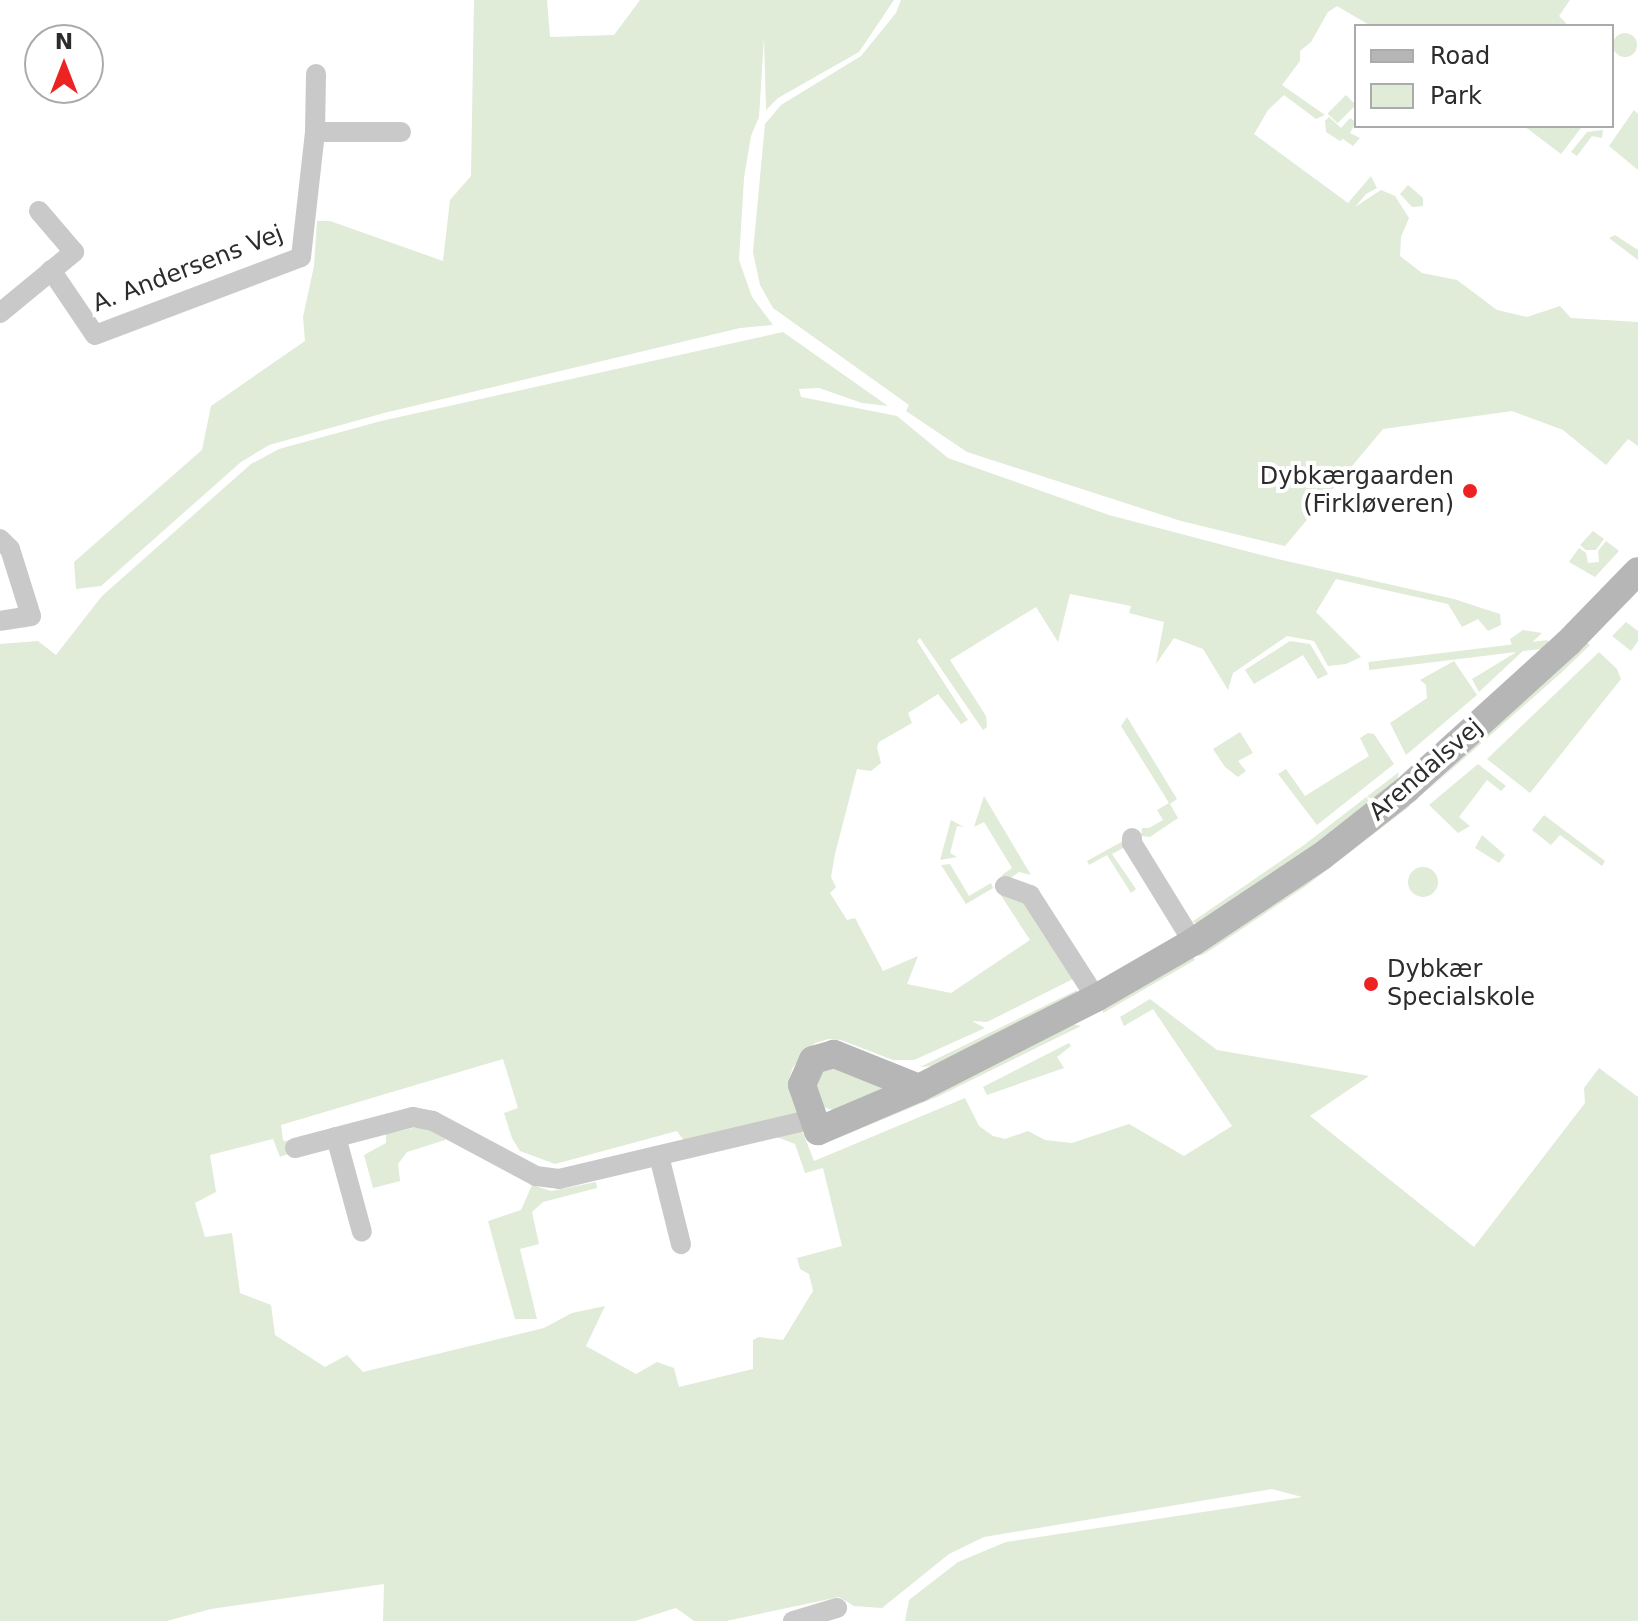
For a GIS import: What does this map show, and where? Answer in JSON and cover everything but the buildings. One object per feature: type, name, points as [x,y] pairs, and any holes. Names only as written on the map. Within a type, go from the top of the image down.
[{"type":"street","name":"A. Andersens Vej","points":[[51,270],[95,335],[301,257],[315,132],[316,74]]},
{"type":"street","points":[[315,132],[401,132]]},
{"type":"street","points":[[0,313],[74,252],[39,211]]},
{"type":"street","points":[[0,539],[10,549],[31,616],[0,621]]},
{"type":"street","name":"Arendalsvej","points":[[295,1148],[413,1117],[433,1121],[536,1176],[559,1179],[812,1119],[818,1131],[919,1088],[1096,998],[1193,942],[1322,856],[1407,789],[1568,643],[1638,571]]},
{"type":"street","points":[[1132,838],[1132,843],[1193,942]]},
{"type":"street","points":[[1005,886],[1030,895],[1096,998]]},
{"type":"street","points":[[812,1119],[804,1095],[804,1075],[813,1060],[827,1054],[854,1059],[919,1088]]},
{"type":"street","points":[[336,1137],[362,1232]]},
{"type":"street","points":[[659,1156],[681,1244]]},
{"type":"street","points":[[793,1621],[837,1608]]},
{"type":"green space","points":[[474,0],[547,0],[550,37],[614,35],[640,0],[894,0],[859,52],[778,98],[766,110],[764,37],[759,117],[751,136],[744,178],[739,260],[752,297],[773,325],[740,328],[384,413],[269,445],[241,462],[101,586],[76,589],[74,562],[202,450],[211,406],[305,341],[303,317],[314,266],[317,221],[330,221],[443,261],[450,200],[471,176]]},
{"type":"green space","points":[[901,0],[1570,0],[1559,16],[1565,24],[1368,24],[1337,6],[1328,12],[1311,42],[1300,51],[1300,61],[1282,85],[1325,115],[1316,119],[1284,95],[1268,110],[1254,134],[1348,203],[1371,176],[1377,188],[1366,194],[1355,207],[1381,190],[1395,196],[1409,218],[1401,237],[1400,256],[1422,273],[1457,280],[1497,310],[1527,317],[1560,306],[1571,318],[1638,322],[1638,446],[1628,439],[1606,465],[1563,430],[1512,411],[1383,429],[1285,546],[1181,521],[967,452],[906,411],[909,405],[773,308],[760,285],[753,252],[765,124],[781,105],[861,56],[896,13]]},
{"type":"green space","points":[[1621,34],[1629,34],[1636,41],[1636,49],[1629,56],[1621,56],[1614,49],[1614,41]]},
{"type":"green space","points":[[1346,95],[1354,107],[1338,123],[1328,113]]},
{"type":"green space","points":[[1634,110],[1638,114],[1638,170],[1609,146]]},
{"type":"green space","points":[[1329,117],[1341,128],[1350,118],[1354,126],[1350,133],[1360,138],[1353,146],[1343,139],[1340,141],[1326,132],[1325,121]]},
{"type":"green space","points":[[1527,128],[1581,128],[1561,154]]},
{"type":"green space","points":[[1603,130],[1602,138],[1592,136],[1577,156],[1571,152],[1587,132]]},
{"type":"green space","points":[[1408,185],[1423,198],[1423,206],[1412,207],[1400,194]]},
{"type":"green space","points":[[1615,235],[1638,250],[1638,260],[1609,238]]},
{"type":"green space","points":[[783,332],[888,406],[862,403],[819,388],[799,389],[801,397],[897,416],[948,458],[1109,515],[1265,556],[1454,599],[1500,614],[1501,625],[1488,631],[1478,619],[1462,627],[1448,604],[1336,579],[1316,612],[1361,657],[1346,664],[1328,666],[1314,641],[1287,636],[1233,673],[1228,690],[1203,649],[1174,638],[1156,664],[1164,622],[1129,613],[1131,606],[1070,594],[1058,642],[1036,607],[950,660],[986,716],[987,727],[983,730],[920,638],[917,641],[968,720],[961,724],[938,694],[908,713],[912,723],[879,742],[877,747],[881,763],[871,771],[857,769],[835,854],[831,877],[836,887],[830,893],[847,920],[855,918],[883,971],[918,956],[907,984],[951,993],[1030,940],[1000,894],[1023,900],[1075,978],[987,1022],[972,1021],[985,1028],[914,1060],[893,1060],[841,1040],[815,1043],[793,1067],[789,1079],[798,1115],[684,1141],[677,1131],[555,1164],[520,1151],[504,1113],[518,1108],[503,1059],[281,1125],[283,1141],[293,1140],[295,1151],[280,1157],[273,1139],[210,1155],[216,1192],[195,1203],[205,1237],[232,1233],[240,1293],[271,1305],[275,1335],[325,1367],[347,1355],[363,1372],[544,1328],[572,1313],[605,1306],[586,1346],[636,1374],[657,1362],[674,1368],[679,1387],[753,1369],[753,1340],[759,1337],[783,1340],[813,1291],[809,1274],[800,1269],[797,1258],[842,1246],[823,1168],[805,1173],[795,1144],[777,1137],[802,1130],[814,1161],[965,1098],[979,1126],[993,1136],[1005,1139],[1028,1131],[1045,1140],[1072,1143],[1129,1124],[1184,1156],[1232,1126],[1153,1009],[1124,1026],[1120,1017],[1150,999],[1217,1050],[1369,1076],[1310,1116],[1474,1247],[1585,1103],[1584,1088],[1599,1068],[1638,1097],[1638,1621],[905,1621],[909,1600],[958,1562],[1006,1542],[1302,1497],[1272,1489],[984,1537],[949,1554],[882,1608],[854,1606],[839,1597],[726,1621],[694,1621],[676,1608],[635,1621],[383,1621],[384,1584],[211,1609],[167,1621],[0,1621],[0,644],[38,641],[56,655],[102,596],[251,464],[279,449],[381,421]]},
{"type":"green space","points":[[1593,531],[1604,539],[1596,550],[1586,550],[1580,545]]},
{"type":"green space","points":[[1606,541],[1619,551],[1595,577],[1569,562],[1579,548],[1586,553],[1588,563],[1599,562],[1598,551]]},
{"type":"green space","points":[[1626,622],[1638,631],[1638,641],[1631,651],[1612,636]]},
{"type":"green space","points":[[1523,630],[1542,633],[1479,692],[1472,679],[1515,653],[1510,639]]},
{"type":"green space","points":[[1548,640],[1549,648],[1369,670],[1368,662]]},
{"type":"green space","points":[[1290,641],[1310,644],[1328,674],[1318,679],[1303,655],[1254,684],[1245,670]]},
{"type":"green space","points":[[1586,642],[1590,645],[1561,673],[1426,792]]},
{"type":"green space","points":[[1599,652],[1617,669],[1621,679],[1530,793],[1487,759]]},
{"type":"green space","points":[[1454,661],[1477,695],[1406,755],[1390,723],[1427,698],[1426,685],[1420,680]]},
{"type":"green space","points":[[1127,717],[1177,799],[1170,804],[1178,818],[1150,837],[1141,836],[1142,828],[1149,828],[1163,820],[1157,810],[1169,803],[1121,726]]},
{"type":"green space","points":[[1240,732],[1253,753],[1238,761],[1246,771],[1238,777],[1225,767],[1213,749]]},
{"type":"green space","points":[[1368,733],[1374,734],[1394,764],[1317,825],[1278,774],[1286,769],[1305,796],[1369,756],[1360,738]]},
{"type":"green space","points":[[1478,764],[1506,786],[1501,791],[1487,780],[1459,817],[1470,826],[1458,833],[1429,805]]},
{"type":"green space","points":[[1399,772],[1397,780],[1303,853],[1197,923],[1192,922],[1304,845]]},
{"type":"green space","points":[[984,796],[1031,875],[1019,872],[1006,881],[1002,875],[1012,868],[984,822],[974,827]]},
{"type":"green space","points":[[1406,802],[1410,806],[1306,886],[1206,953],[1199,956],[1196,952]]},
{"type":"green space","points":[[1544,815],[1605,861],[1602,866],[1560,835],[1551,845],[1532,830]]},
{"type":"green space","points":[[951,820],[964,827],[957,826],[950,853],[957,857],[940,860]]},
{"type":"green space","points":[[1482,835],[1505,855],[1499,863],[1475,848]]},
{"type":"green space","points":[[1123,841],[1123,848],[1112,854],[1136,889],[1131,893],[1107,855],[1089,865],[1087,861]]},
{"type":"green space","points":[[950,864],[969,896],[991,883],[993,888],[966,904],[941,865]]},
{"type":"green space","points":[[1423,867],[1434,871],[1438,882],[1434,893],[1423,897],[1412,893],[1408,882],[1412,871]]},
{"type":"green space","points":[[1192,955],[1195,960],[1103,1013],[1103,1008]]},
{"type":"green space","points":[[1077,990],[1077,996],[933,1066],[920,1067]]},
{"type":"green space","points":[[1073,1024],[1081,1026],[939,1096],[826,1143],[824,1138]]},
{"type":"green space","points":[[1069,1043],[1071,1046],[1057,1057],[1064,1068],[987,1095],[983,1087]]},
{"type":"green space","points":[[836,1066],[885,1089],[833,1110],[823,1107],[815,1094],[816,1077],[823,1069]]},
{"type":"green space","points":[[422,1126],[445,1134],[445,1140],[407,1152],[398,1164],[400,1181],[373,1188],[364,1155],[386,1143],[386,1134]]},
{"type":"green space","points":[[596,1182],[597,1188],[543,1202],[532,1212],[539,1244],[520,1249],[537,1319],[515,1319],[488,1221],[521,1210],[532,1185],[551,1191]]},
{"type":"place","name":"Dybkærgaarden (Firkløveren)","points":[[1470,491]]},
{"type":"place","name":"Dybkær Specialskole","points":[[1371,984]]}]
